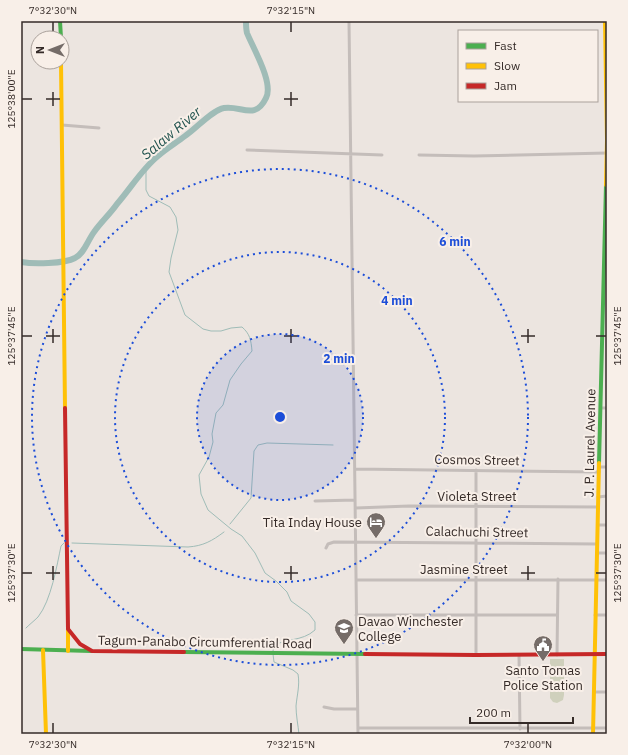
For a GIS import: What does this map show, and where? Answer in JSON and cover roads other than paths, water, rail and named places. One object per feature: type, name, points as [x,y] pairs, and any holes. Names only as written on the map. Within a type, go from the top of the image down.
[{"type":"main road","name":"J. P. Laurel Avenue","points":[[593,734],[607,153],[605,21]]},
{"type":"main road","points":[[61,70],[68,651]]},
{"type":"main road","name":"Tagum-Panabo Circumferential Road","points":[[68,629],[78,643],[93,651],[476,655],[607,654]]},
{"type":"main road","points":[[21,649],[93,651]]},
{"type":"main road","points":[[43,650],[46,734]]},
{"type":"street","points":[[349,21],[358,734]]},
{"type":"street","points":[[62,125],[99,128]]},
{"type":"street","points":[[247,150],[382,154]]},
{"type":"street","points":[[419,155],[474,156],[607,153]]},
{"type":"street","points":[[600,408],[607,408]]},
{"type":"street","name":"Cosmos Street","points":[[355,469],[599,470],[607,467]]},
{"type":"street","points":[[476,470],[476,655]]},
{"type":"street","points":[[598,497],[607,496]]},
{"type":"street","points":[[315,501],[355,500]]},
{"type":"street","name":"Violeta Street","points":[[356,508],[409,506],[598,507]]},
{"type":"street","points":[[598,524],[607,524]]},
{"type":"street","name":"Calachuchi Street","points":[[326,548],[334,542],[597,544]]},
{"type":"street","points":[[597,553],[607,553]]},
{"type":"street","points":[[557,655],[558,579]]},
{"type":"street","name":"Jasmine Street","points":[[357,580],[607,580]]},
{"type":"street","points":[[356,616],[557,615]]},
{"type":"street","points":[[596,615],[607,615]]},
{"type":"street","points":[[517,734],[520,655]]},
{"type":"street","points":[[594,692],[607,692]]},
{"type":"street","points":[[324,707],[334,709],[357,709]]},
{"type":"street","points":[[358,728],[607,728]]},
{"type":"waterway","name":"Salaw River","points":[[21,262],[56,262],[75,258],[81,253],[97,228],[142,173],[161,153],[219,109],[230,108],[252,110],[257,109],[262,105],[268,92],[267,84],[262,66],[247,33],[246,21]]},
{"type":"waterway","points":[[146,168],[146,190],[149,196],[170,207],[176,217],[178,230],[169,272],[185,315],[203,329],[211,331],[221,331],[242,327],[247,332],[251,340],[252,351],[230,380],[223,405],[216,413],[212,434],[213,442],[209,457],[199,475],[201,494],[208,510],[242,536],[255,553],[265,573],[276,581],[287,592],[291,601],[309,614],[315,622],[315,630],[310,634],[278,644],[274,646],[273,651]]},
{"type":"waterway","points":[[230,524],[251,498],[254,451],[258,445],[267,443],[333,445]]},
{"type":"waterway","points":[[72,543],[188,547],[198,546],[224,532]]},
{"type":"waterway","points":[[26,628],[38,617],[47,602],[53,583],[61,546],[64,543]]},
{"type":"waterway","points":[[273,654],[274,662],[293,670],[298,674],[299,686],[296,706],[299,734]]},
{"type":"place","name":"Tita Inday House","points":[[376,539]]},
{"type":"place","name":"Davao Winchester College","points":[[344,645]]},
{"type":"place","name":"Santo Tomas Police Station","points":[[543,662]]}]
